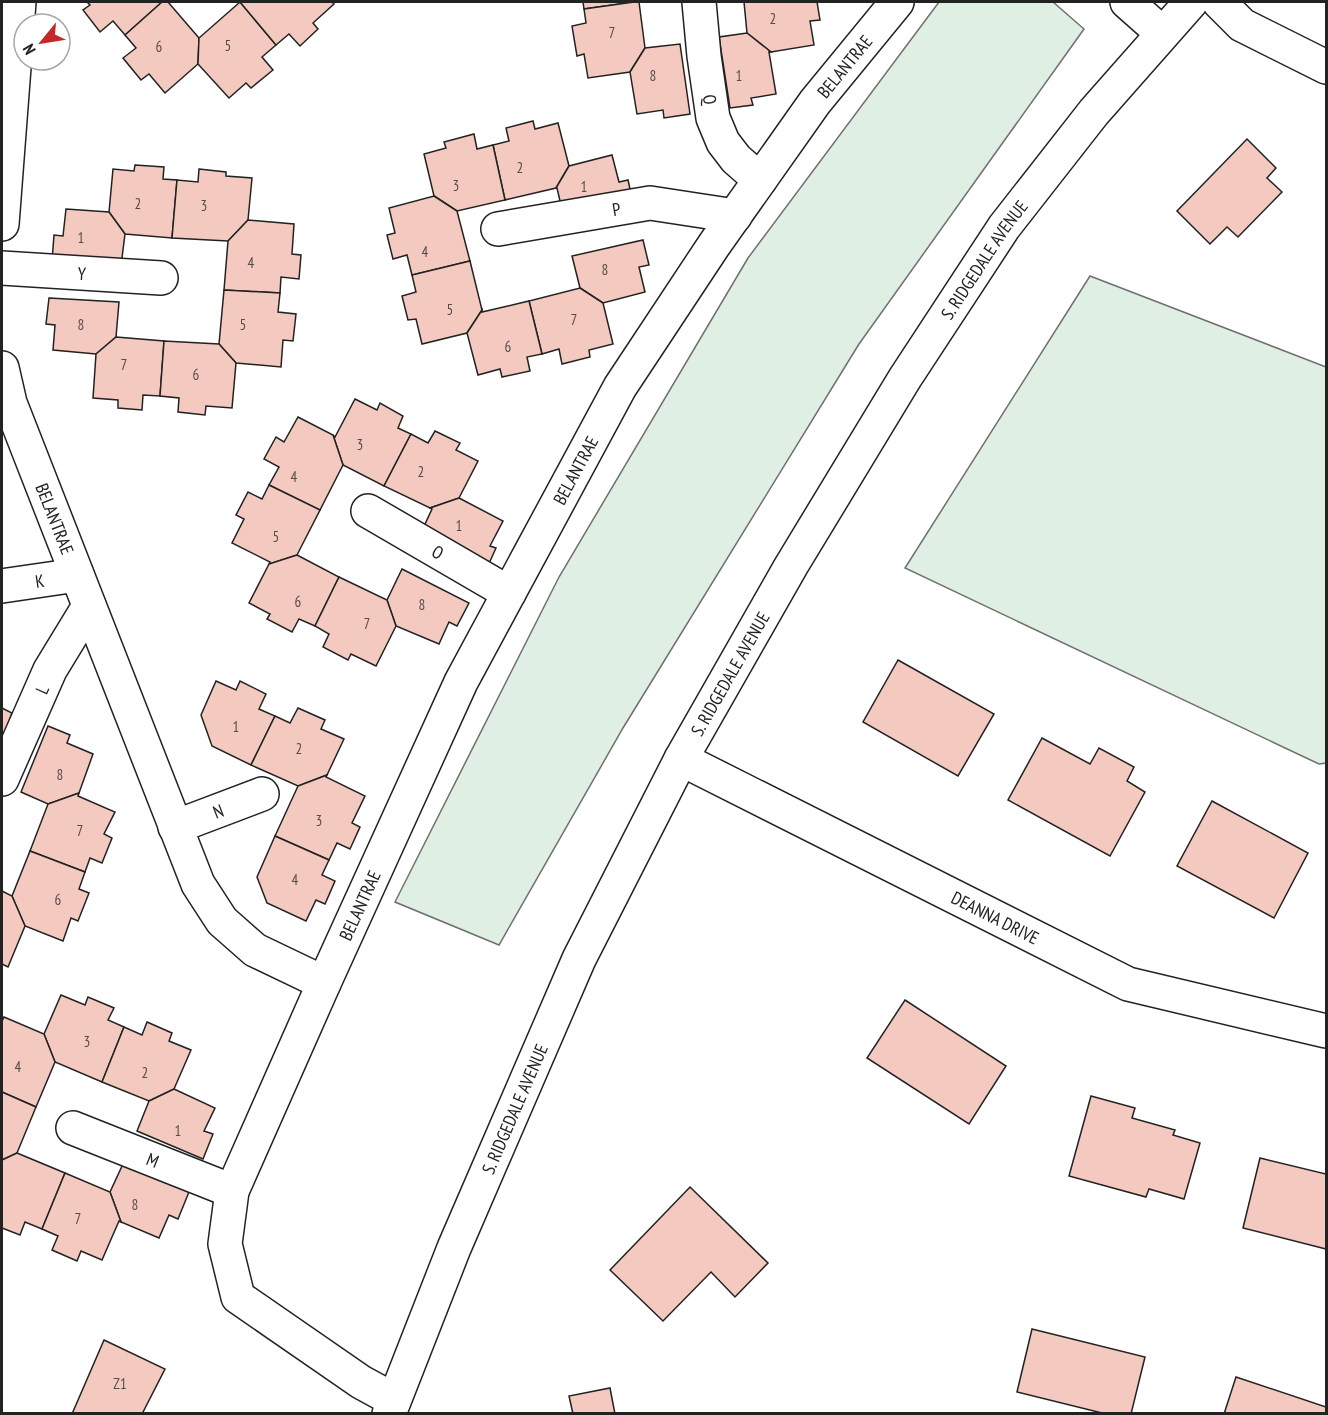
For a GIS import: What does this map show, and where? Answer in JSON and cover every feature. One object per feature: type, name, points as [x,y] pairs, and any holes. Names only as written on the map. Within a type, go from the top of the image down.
[{"type":"street","points":[[2,224],[8,47],[19,2]]},
{"type":"street","name":"Q","points":[[699,2],[704,56],[714,118],[723,142],[736,159],[760,180]]},
{"type":"street","name":"BELANTRAE","points":[[392,1407],[361,1382],[238,1297],[225,1244],[232,1191],[461,682],[620,387],[815,102],[897,2]]},
{"type":"street","points":[[1127,2],[1162,33]]},
{"type":"street","name":"S. RIDGEDALE AVENUE","points":[[392,1407],[454,1248],[579,959],[681,759],[833,496],[905,378],[1004,227],[1094,112],[1191,2]]},
{"type":"street","points":[[1219,2],[1242,25],[1326,67]]},
{"type":"street","name":"P","points":[[498,229],[650,203],[735,216]]},
{"type":"street","name":"Y","points":[[2,268],[161,278]]},
{"type":"street","name":"BELANTRAE","points":[[2,368],[10,403],[198,885],[222,921],[255,950],[324,983]]},
{"type":"street","name":"O","points":[[368,511],[509,593]]},
{"type":"street","name":"K","points":[[2,586],[77,575]]},
{"type":"street","name":"L","points":[[2,779],[50,670],[89,606]]},
{"type":"street","name":"DEANNA DRIVE","points":[[681,759],[1128,984],[1326,1031]]},
{"type":"street","name":"N","points":[[176,827],[262,794]]},
{"type":"street","name":"M","points":[[73,1128],[232,1191]]},
{"type":"green space","points":[[939,2],[1053,2],[1084,29],[859,344],[623,728],[499,945],[395,902],[559,577],[748,258]]},
{"type":"green space","points":[[1090,276],[1326,367],[1326,763],[1319,764],[905,568]]},
{"type":"building","points":[[87,2],[162,2],[125,35],[113,21],[100,32],[83,10],[90,5]]},
{"type":"building","points":[[162,2],[168,2],[199,38],[198,64],[165,93],[149,74],[141,80],[123,58],[136,48],[125,35]]},
{"type":"building","points":[[240,2],[276,45],[262,57],[273,70],[251,88],[246,83],[229,98],[198,64],[199,38]]},
{"type":"building","points":[[240,2],[332,2],[334,4],[313,23],[318,29],[300,46],[289,34],[276,45]]},
{"type":"building","points":[[583,2],[634,2],[584,9]]},
{"type":"building","points":[[639,2],[645,48],[630,72],[588,78],[584,54],[577,56],[572,26],[586,23],[584,9]]},
{"type":"building","points":[[744,2],[817,2],[820,20],[810,21],[814,45],[771,52],[747,33]]},
{"type":"building","points":[[747,33],[771,52],[769,52],[776,94],[751,98],[753,105],[730,108],[719,37]]},
{"type":"building","points":[[680,44],[690,114],[664,118],[663,110],[637,114],[630,72],[645,48]]},
{"type":"building","points":[[533,121],[535,129],[558,123],[569,166],[556,188],[505,200],[493,145],[509,141],[506,128]]},
{"type":"building","points":[[474,134],[477,149],[493,145],[505,200],[457,211],[434,196],[424,154],[446,148],[444,142]]},
{"type":"building","points":[[1247,139],[1276,168],[1267,178],[1282,192],[1238,237],[1227,227],[1210,244],[1177,211]]},
{"type":"building","points":[[612,155],[619,182],[628,180],[633,202],[564,218],[556,188],[569,166]]},
{"type":"building","points":[[135,165],[164,167],[163,179],[177,180],[172,238],[125,234],[109,212],[113,169],[134,171]]},
{"type":"building","points":[[199,169],[226,172],[226,176],[252,178],[248,220],[228,241],[172,238],[177,180],[198,182]]},
{"type":"building","points":[[434,196],[457,211],[470,261],[412,275],[407,255],[393,259],[387,235],[395,233],[389,208]]},
{"type":"building","points":[[66,209],[109,212],[125,234],[121,266],[52,261],[54,235],[63,236]]},
{"type":"building","points":[[248,220],[294,224],[292,254],[301,255],[299,279],[281,277],[280,293],[224,290],[228,241]]},
{"type":"building","points":[[643,240],[649,265],[639,267],[645,292],[603,303],[580,288],[572,256]]},
{"type":"building","points":[[470,261],[482,310],[467,333],[422,344],[416,319],[408,320],[402,296],[416,292],[412,275]]},
{"type":"building","points":[[580,288],[603,303],[613,344],[589,350],[590,357],[562,364],[559,349],[542,354],[529,301]]},
{"type":"building","points":[[224,290],[280,293],[278,312],[296,314],[293,341],[283,340],[281,367],[236,363],[219,344]]},
{"type":"building","points":[[49,298],[119,302],[116,337],[96,354],[53,350],[55,325],[46,324]]},
{"type":"building","points":[[529,301],[542,354],[527,357],[530,371],[502,377],[500,369],[478,375],[467,333],[482,310],[482,312]]},
{"type":"building","points":[[116,337],[164,341],[160,396],[143,395],[142,410],[118,408],[118,400],[93,398],[96,354]]},
{"type":"building","points":[[164,341],[219,344],[236,363],[232,408],[206,406],[205,415],[178,412],[179,398],[160,396]]},
{"type":"building","points":[[355,399],[377,410],[380,403],[403,416],[398,428],[411,434],[384,486],[343,465],[333,435],[335,437]]},
{"type":"building","points":[[298,417],[333,435],[343,465],[320,510],[269,485],[279,467],[264,459],[276,437],[284,442]]},
{"type":"building","points":[[435,431],[460,443],[456,450],[478,461],[459,498],[430,508],[384,486],[411,434],[428,443]]},
{"type":"building","points":[[269,485],[320,510],[297,555],[269,564],[270,562],[232,543],[244,519],[236,515],[248,492],[262,499]]},
{"type":"building","points":[[459,498],[503,521],[490,546],[496,548],[486,570],[419,537],[432,509],[430,508]]},
{"type":"building","points":[[297,555],[339,577],[315,626],[299,619],[292,632],[267,619],[270,614],[249,603],[269,564]]},
{"type":"building","points":[[402,569],[469,603],[457,626],[449,622],[439,644],[396,626],[387,600]]},
{"type":"building","points":[[339,577],[387,600],[396,626],[376,666],[351,654],[348,660],[323,647],[329,634],[315,626]]},
{"type":"building","points":[[898,660],[994,714],[958,776],[863,722]]},
{"type":"building","points":[[216,681],[236,690],[240,681],[266,694],[259,709],[275,716],[251,765],[212,746],[201,715]]},
{"type":"building","points":[[2,708],[12,713],[2,740]]},
{"type":"building","points":[[298,708],[325,720],[321,729],[344,739],[327,775],[298,786],[251,765],[275,716],[290,723]]},
{"type":"building","points":[[48,726],[70,735],[67,743],[93,754],[79,793],[48,804],[21,792]]},
{"type":"building","points":[[1042,738],[1090,764],[1099,748],[1134,767],[1127,781],[1145,792],[1110,856],[1008,800]]},
{"type":"building","points":[[327,775],[326,777],[365,796],[352,823],[360,827],[350,849],[337,843],[329,860],[275,836],[298,786]]},
{"type":"building","points":[[79,793],[78,796],[115,812],[104,834],[112,838],[102,863],[90,858],[85,872],[30,851],[48,804]]},
{"type":"building","points":[[1212,801],[1308,853],[1274,918],[1177,866]]},
{"type":"building","points":[[275,836],[329,860],[322,875],[335,881],[325,904],[316,900],[306,921],[267,903],[257,877]]},
{"type":"building","points":[[30,851],[85,872],[79,889],[89,893],[78,921],[71,918],[63,941],[25,926],[12,896]]},
{"type":"building","points":[[2,891],[12,896],[25,926],[8,967],[2,964]]},
{"type":"building","points":[[61,995],[85,1005],[88,997],[114,1008],[108,1020],[124,1027],[102,1082],[55,1062],[44,1034]]},
{"type":"building","points":[[905,1000],[1006,1066],[969,1124],[867,1058]]},
{"type":"building","points":[[4,1017],[44,1034],[55,1062],[36,1107],[2,1092],[2,1021]]},
{"type":"building","points":[[147,1022],[172,1033],[169,1041],[191,1050],[174,1089],[149,1101],[102,1082],[124,1027],[142,1035]]},
{"type":"building","points":[[174,1089],[215,1108],[204,1131],[213,1134],[203,1159],[137,1131],[149,1101]]},
{"type":"building","points":[[2,1092],[36,1107],[17,1153],[2,1160]]},
{"type":"building","points":[[1091,1096],[1135,1108],[1132,1118],[1175,1130],[1173,1135],[1200,1143],[1184,1199],[1149,1189],[1146,1197],[1069,1176]]},
{"type":"building","points":[[17,1153],[65,1173],[42,1229],[25,1222],[20,1235],[2,1228],[2,1160]]},
{"type":"building","points":[[1260,1158],[1326,1174],[1326,1249],[1243,1228]]},
{"type":"building","points":[[123,1164],[189,1192],[178,1219],[169,1215],[159,1238],[121,1222],[110,1192]]},
{"type":"building","points":[[65,1173],[110,1192],[121,1222],[119,1221],[102,1260],[81,1251],[77,1261],[52,1250],[58,1236],[42,1229]]},
{"type":"building","points":[[690,1187],[768,1263],[735,1297],[711,1272],[663,1321],[610,1270]]},
{"type":"building","points":[[1032,1329],[1145,1357],[1131,1414],[1106,1414],[1017,1392]]},
{"type":"building","points":[[104,1340],[165,1369],[142,1414],[72,1414]]},
{"type":"building","points":[[1236,1377],[1326,1407],[1326,1414],[1224,1414]]},
{"type":"building","points":[[610,1388],[615,1414],[573,1414],[569,1396]]}]
